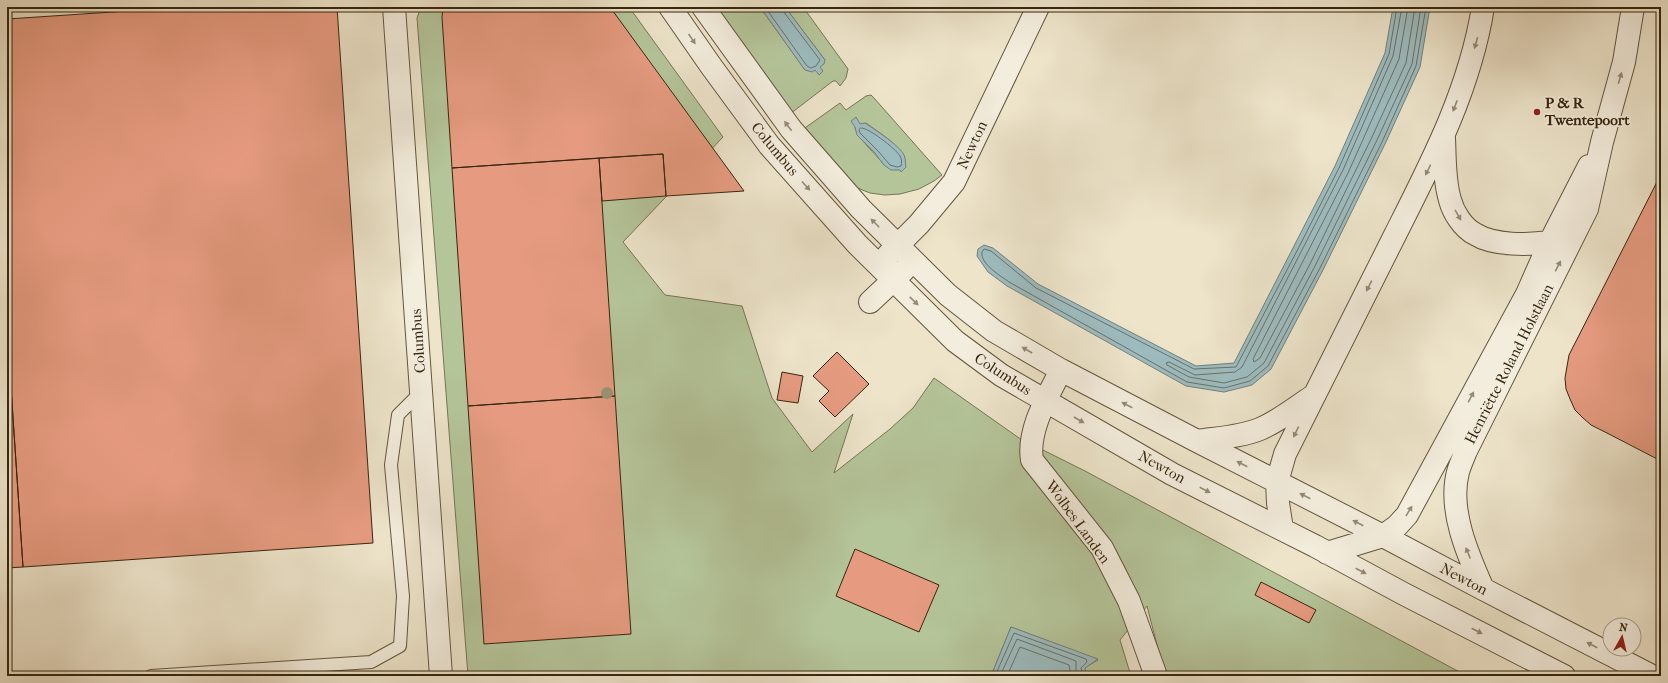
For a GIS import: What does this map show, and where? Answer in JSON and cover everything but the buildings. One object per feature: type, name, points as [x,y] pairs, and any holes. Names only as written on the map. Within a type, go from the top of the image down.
[{"type":"street","name":"Columbus","points":[[394,7],[441,676]]},
{"type":"street","name":"Columbus","points":[[670,7],[769,145],[857,244],[955,341],[1001,375],[1045,401]]},
{"type":"street","name":"Columbus","points":[[703,7],[791,129],[861,209],[948,295],[994,331],[1061,370]]},
{"type":"street","name":"Newton","points":[[878,264],[919,224],[954,182],[1038,7]]},
{"type":"street","points":[[1282,529],[1278,503],[1277,482],[1285,454],[1429,169],[1466,78],[1480,28],[1483,7]]},
{"type":"street","name":"Henriëtte Roland Holstlaan","points":[[1483,589],[1463,542],[1456,501],[1458,472],[1466,451],[1587,209],[1602,142],[1624,62],[1633,7]]},
{"type":"street","points":[[1444,135],[1446,179],[1450,200],[1461,221],[1468,229],[1484,238],[1504,243],[1540,244],[1550,242]]},
{"type":"street","name":"Henriëtte Roland Holstlaan","points":[[1327,553],[1383,536],[1397,526],[1407,516],[1527,294],[1550,242],[1602,142]]},
{"type":"street","points":[[870,302],[914,261]]},
{"type":"street","name":"Newton","points":[[1061,370],[1197,442],[1383,536],[1652,676]]},
{"type":"street","name":"Wolbes Landen","points":[[1061,370],[1045,401],[1031,438],[1030,448],[1032,460],[1102,548],[1129,601],[1156,676]]},
{"type":"street","points":[[1197,442],[1245,434],[1260,429],[1313,396]]},
{"type":"street","name":"Newton","points":[[1045,401],[1172,474],[1282,529],[1564,676]]},
{"type":"lane","points":[[151,676],[372,662],[400,646],[403,596],[391,466],[398,415],[421,392]]},
{"type":"green space","points":[[421,7],[629,7],[723,137],[623,242],[665,295],[742,306],[772,398],[812,452],[853,414],[834,473],[890,429],[913,408],[934,378],[1019,438],[1085,471],[1467,676],[1165,676],[1147,606],[1120,640],[1131,676],[1087,676],[1084,668],[1098,660],[1011,627],[991,676],[468,676],[417,18]]},
{"type":"green space","points":[[713,7],[760,7],[805,70],[812,70],[819,67],[825,60],[785,7],[803,7],[848,69],[846,78],[840,86],[836,81],[833,81],[790,114]]},
{"type":"green space","points":[[871,95],[874,98],[942,175],[919,189],[900,194],[885,195],[870,193],[855,187],[802,130],[840,103],[846,110],[866,96]],"holes":[[[866,123],[897,147],[905,160],[905,166],[884,165],[856,131],[855,127]]]},
{"type":"water","points":[[760,7],[785,7],[825,60],[824,64],[820,67],[823,71],[819,75],[815,70],[812,72],[805,70]]},
{"type":"water","points":[[1393,7],[1430,7],[1420,67],[1385,144],[1323,270],[1271,369],[1252,385],[1224,392],[1186,386],[1007,286],[988,272],[977,256],[978,249],[984,245],[993,248],[1038,284],[1196,366],[1234,363],[1335,166],[1385,53]]},
{"type":"water","points":[[856,117],[860,124],[865,123],[901,151],[905,156],[906,167],[901,172],[900,170],[891,170],[884,165],[875,153],[857,135],[855,127],[851,121]]},
{"type":"water","points":[[1011,627],[1098,659],[1085,668],[1087,676],[991,676]]},
{"type":"place","name":"P & R Twentepoort","points":[[1537,112]]}]
